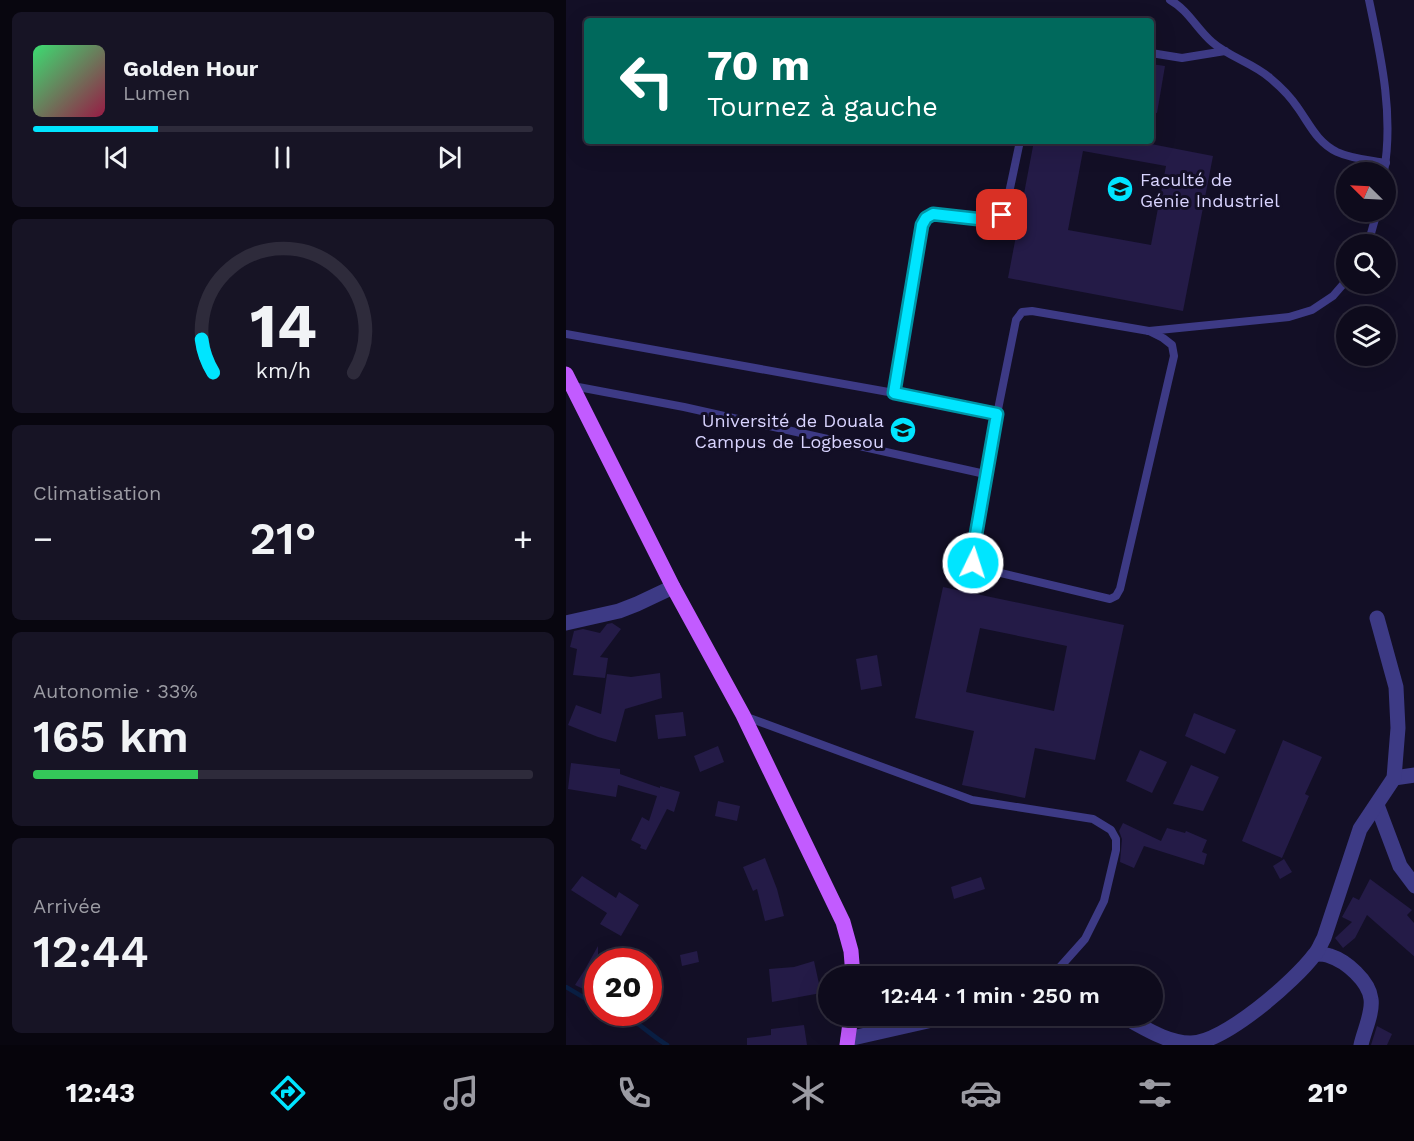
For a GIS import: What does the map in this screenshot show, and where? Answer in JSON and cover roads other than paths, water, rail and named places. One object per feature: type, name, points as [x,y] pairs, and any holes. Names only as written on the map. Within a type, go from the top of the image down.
[{"type":"main road","points":[[569,380],[673,587],[743,716],[843,922],[851,951],[852,966]]},
{"type":"main road","points":[[847,1042],[849,1026]]},
{"type":"street","points":[[566,623],[619,611],[673,587]]},
{"type":"street","points":[[1143,1026],[1168,1038],[1191,1043],[1204,1041],[1251,1014],[1284,987],[1316,954],[1324,938],[1360,829],[1394,778],[1398,728],[1397,687],[1377,618]]},
{"type":"street","points":[[1394,778],[1415,775]]},
{"type":"street","points":[[1377,805],[1400,866],[1415,886]]},
{"type":"street","points":[[1316,954],[1339,960],[1363,982],[1368,990],[1371,999],[1370,1009],[1361,1045]]},
{"type":"street","points":[[847,1042],[910,1026]]},
{"type":"lane","points":[[1170,0],[1186,12],[1211,41],[1267,75],[1286,92],[1312,131],[1323,143],[1336,152],[1350,157],[1380,162]]},
{"type":"lane","points":[[1369,0],[1386,88],[1388,123],[1386,162]]},
{"type":"lane","points":[[1154,53],[1182,58],[1225,51]]},
{"type":"lane","points":[[894,393],[922,225],[926,218],[933,214],[996,221],[1006,207],[1019,144]]},
{"type":"lane","points":[[1149,331],[1172,345],[1174,356],[1120,589],[1116,596],[1110,599],[980,568],[973,563],[985,474],[1016,320],[1022,312],[1032,311],[1149,331],[1289,316],[1312,310],[1336,293]]},
{"type":"lane","points":[[566,334],[894,393],[997,414]]},
{"type":"lane","points":[[569,380],[985,474]]},
{"type":"lane","points":[[743,716],[972,800],[1093,819],[1111,830],[1116,839],[1116,849],[1104,901],[1085,939],[1061,966]]},
{"type":"waterway","points":[[566,987],[584,998]]},
{"type":"waterway","points":[[640,1026],[667,1045]]},
{"type":"place","name":"Faculté de Génie Industriel","points":[[1120,189]]},
{"type":"place","name":"Université de Douala Campus de Logbesou","points":[[903,430]]}]
